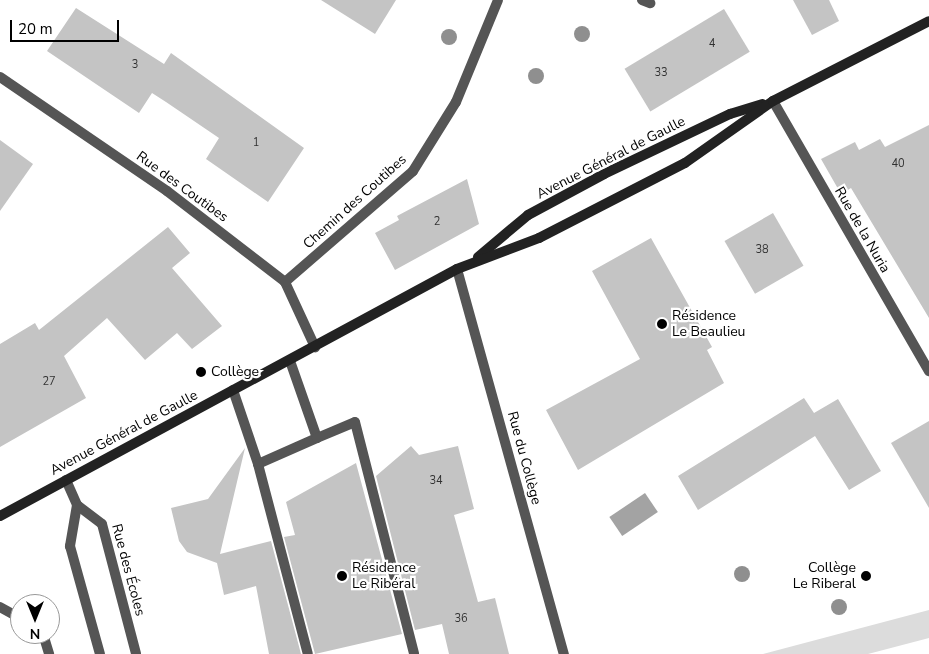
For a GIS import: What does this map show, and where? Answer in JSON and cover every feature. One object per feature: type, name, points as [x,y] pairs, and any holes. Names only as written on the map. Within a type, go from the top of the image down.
[{"type":"main road","name":"Avenue Général de Gaulle","points":[[0,516],[290,361],[457,269],[473,261],[539,238],[685,163],[774,101],[929,21]]},
{"type":"main road","name":"Avenue Général de Gaulle","points":[[473,261],[528,215],[604,174],[730,114],[774,101]]},
{"type":"street","name":"Chemin des Coutibes","points":[[285,282],[413,172],[456,102],[498,0]]},
{"type":"street","name":"Rue des Coutibes","points":[[0,77],[167,191],[285,282],[315,347]]},
{"type":"street","name":"Rue de la Nuria","points":[[774,101],[929,371]]},
{"type":"street","name":"Rue du Collège","points":[[457,269],[564,654]]},
{"type":"street","points":[[290,361],[317,438]]},
{"type":"street","points":[[233,390],[258,464],[308,654]]},
{"type":"street","points":[[258,464],[355,422],[413,654]]},
{"type":"street","name":"Rue des Écoles","points":[[66,480],[77,505],[102,524],[136,654]]},
{"type":"street","points":[[77,505],[70,546],[100,654]]},
{"type":"shaded area","points":[[645,493],[658,512],[622,536],[609,517]]},
{"type":"shaded area","points":[[929,610],[929,638],[868,654],[763,654]]},
{"type":"building","points":[[321,0],[396,0],[375,34]]},
{"type":"building","points":[[793,0],[829,0],[839,21],[812,35]]},
{"type":"building","points":[[76,8],[164,64],[171,53],[304,148],[268,202],[206,159],[219,138],[152,93],[139,113],[47,51]]},
{"type":"building","points":[[724,9],[750,52],[650,112],[625,69]]},
{"type":"building","points":[[929,125],[929,318],[851,188],[841,194],[821,159],[855,142],[859,150],[880,139],[885,147]]},
{"type":"building","points":[[0,140],[33,164],[0,211]]},
{"type":"building","points":[[467,179],[479,224],[395,270],[375,233],[399,220],[397,216]]},
{"type":"building","points":[[773,213],[804,266],[755,294],[725,241]]},
{"type":"building","points":[[168,227],[190,253],[172,268],[222,326],[192,349],[177,333],[145,360],[107,318],[64,356],[86,398],[0,447],[0,344],[35,323],[39,330]]},
{"type":"building","points":[[651,238],[712,347],[707,350],[724,383],[578,470],[546,410],[640,359],[592,271]]},
{"type":"building","points":[[804,398],[814,413],[838,399],[881,471],[849,490],[815,436],[698,510],[678,476]]},
{"type":"building","points":[[929,421],[929,508],[891,443]]},
{"type":"building","points":[[411,446],[419,455],[458,446],[474,509],[454,515],[478,602],[495,598],[509,654],[449,654],[442,624],[415,630],[376,476]]},
{"type":"building","points":[[245,448],[220,554],[271,541],[301,654],[269,654],[256,586],[224,595],[217,563],[187,552],[179,541],[171,508],[208,499]]},
{"type":"building","name":"Résidence Le Ribéral","points":[[356,463],[402,634],[315,654],[284,537],[295,535],[286,502]]},
{"type":"place","name":"Résidence Le Beaulieu","points":[[662,324]]},
{"type":"place","name":"Collège","points":[[201,372]]},
{"type":"place","name":"Résidence Le Ribéral","points":[[342,576]]},
{"type":"place","name":"Collège Le Riberal","points":[[866,576]]}]
